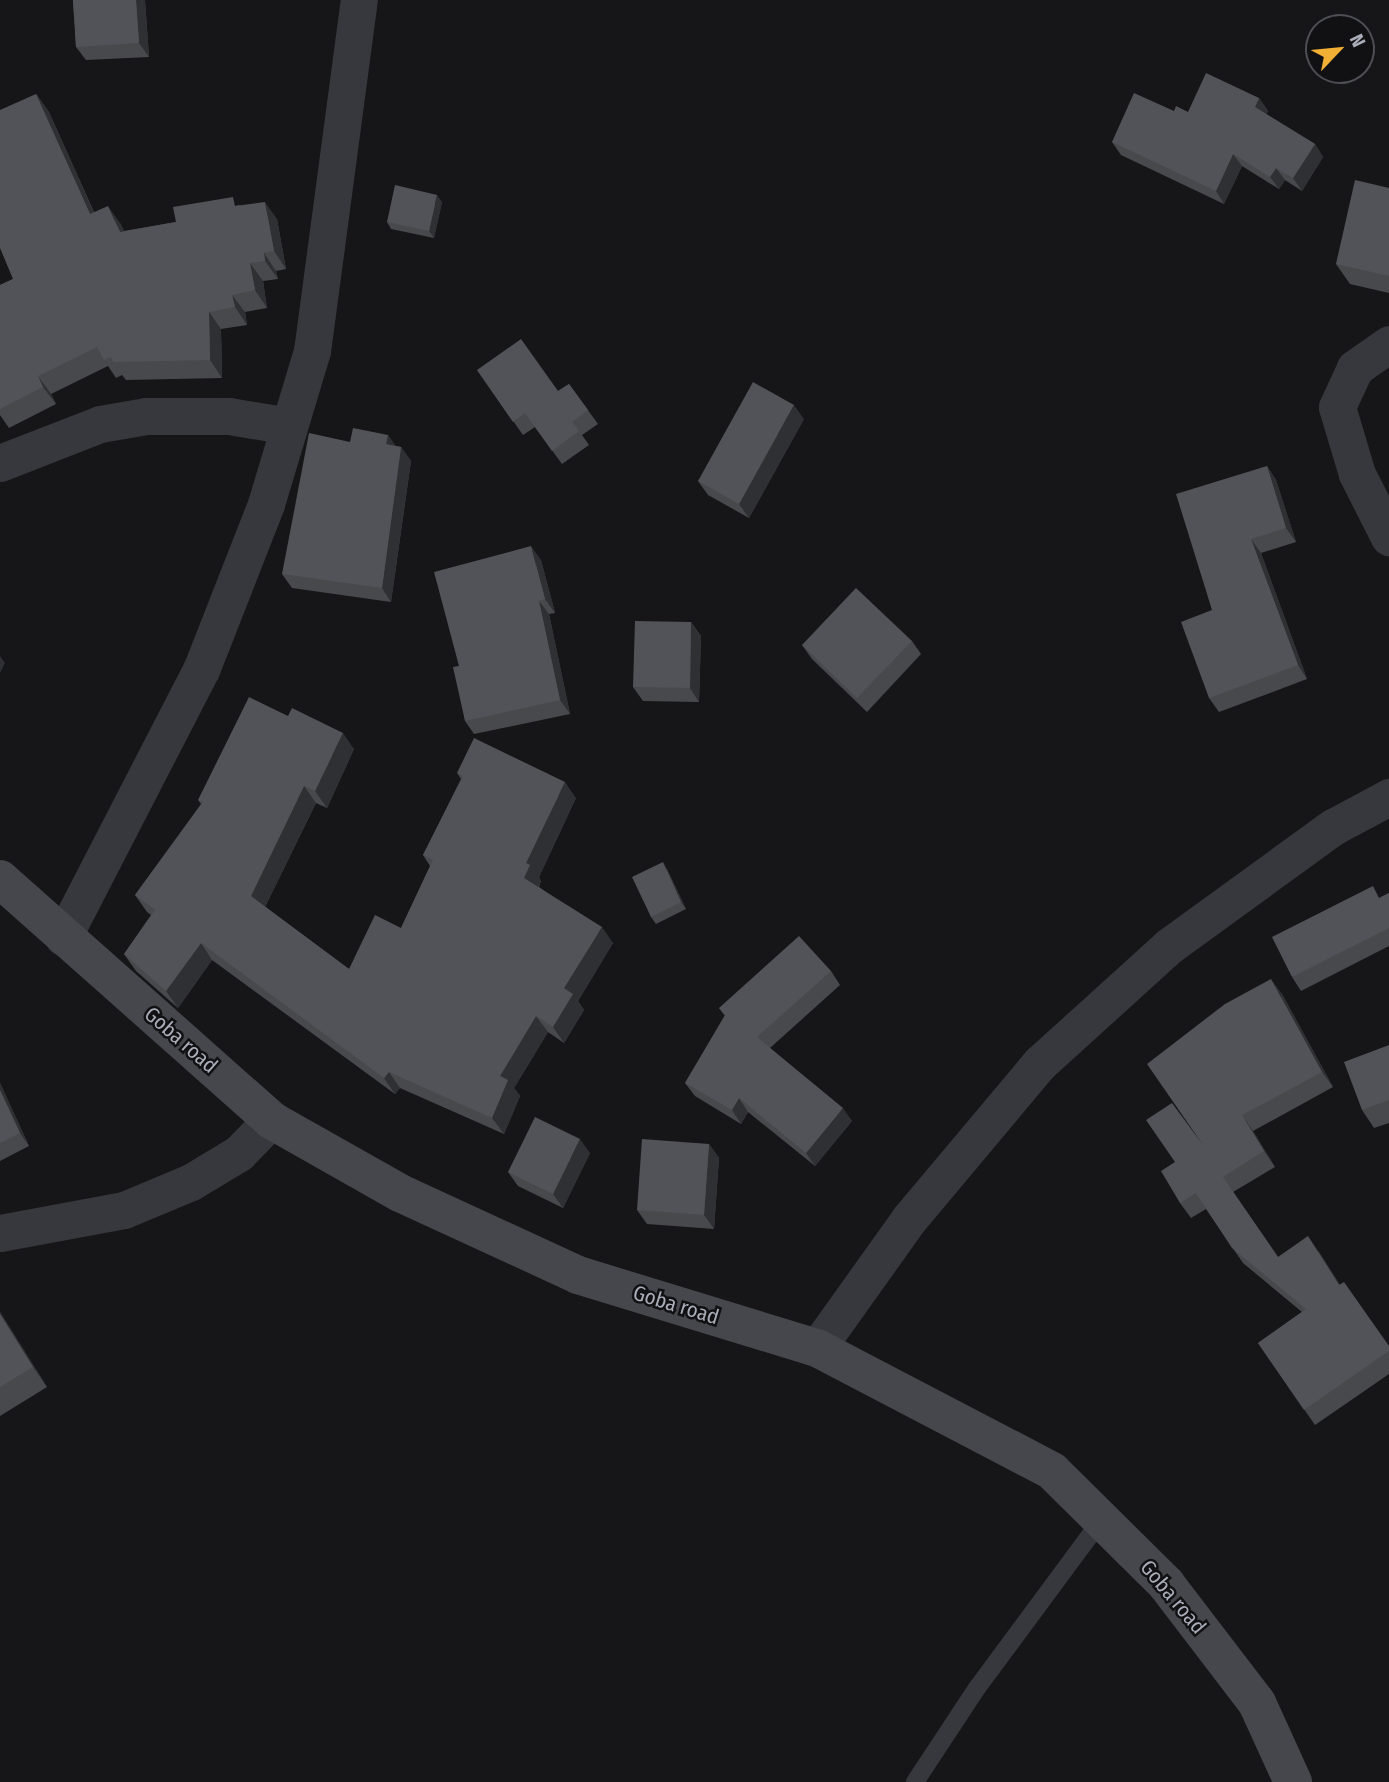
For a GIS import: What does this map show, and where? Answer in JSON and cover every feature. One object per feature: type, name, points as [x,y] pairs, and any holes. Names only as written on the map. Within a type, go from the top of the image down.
[{"type":"street","points":[[64,937],[201,670],[242,572],[289,426],[312,351],[359,0]]},
{"type":"street","points":[[1389,344],[1355,368],[1337,407],[1357,474],[1389,537]]},
{"type":"street","points":[[0,463],[100,425],[146,416],[229,415],[289,426]]},
{"type":"street","points":[[817,1348],[909,1219],[1040,1063],[1169,946],[1334,827],[1389,797]]},
{"type":"street","name":"Goba road","points":[[0,879],[271,1120],[400,1193],[578,1275],[817,1348],[1052,1471],[1166,1584],[1257,1703],[1293,1782]]},
{"type":"street","points":[[0,1233],[124,1210],[191,1182],[239,1153],[271,1120]]},
{"type":"lane","points":[[915,1782],[977,1688],[1102,1519]]},
{"type":"building","points":[[73,0],[136,0],[139,43],[76,47]]},
{"type":"building","points":[[1206,73],[1259,98],[1255,107],[1315,144],[1293,178],[1276,168],[1270,177],[1233,154],[1216,191],[1112,142],[1134,93],[1174,111],[1176,106],[1188,112]]},
{"type":"building","points":[[36,94],[90,214],[108,206],[120,232],[176,222],[173,207],[233,197],[235,206],[265,202],[274,251],[264,253],[265,261],[250,263],[255,290],[232,295],[235,307],[209,312],[210,360],[113,362],[111,357],[104,360],[97,347],[38,376],[43,387],[0,409],[0,285],[13,279],[0,248],[0,110]]},
{"type":"building","points":[[1355,180],[1389,188],[1389,276],[1336,264]]},
{"type":"building","points":[[395,185],[437,195],[429,231],[387,222]]},
{"type":"building","points":[[521,339],[558,391],[569,384],[588,410],[572,422],[579,431],[552,451],[525,413],[513,422],[477,370]]},
{"type":"building","points":[[753,382],[794,405],[739,504],[698,481]]},
{"type":"building","points":[[353,428],[388,435],[386,444],[401,447],[382,588],[282,574],[309,433],[350,442]]},
{"type":"building","points":[[1267,466],[1286,528],[1251,539],[1298,665],[1209,698],[1181,622],[1212,610],[1176,494]]},
{"type":"building","points":[[531,546],[545,599],[539,601],[560,700],[465,721],[453,667],[459,666],[434,572]]},
{"type":"building","points":[[856,588],[912,641],[857,698],[802,645]]},
{"type":"building","points":[[635,621],[691,622],[690,688],[633,687]]},
{"type":"building","points":[[249,697],[288,716],[292,708],[343,733],[315,791],[304,786],[251,896],[349,969],[375,915],[401,928],[433,860],[423,855],[463,776],[457,773],[474,738],[565,782],[526,863],[530,865],[524,878],[602,927],[564,988],[573,994],[553,1027],[536,1016],[500,1076],[508,1080],[492,1118],[389,1072],[384,1078],[201,943],[166,991],[124,954],[155,910],[135,895],[203,802],[198,800]]},
{"type":"building","points":[[663,862],[681,902],[651,917],[632,877]]},
{"type":"building","points":[[1373,886],[1379,898],[1389,893],[1389,928],[1292,977],[1272,937]]},
{"type":"building","points":[[799,936],[831,971],[757,1037],[843,1108],[806,1153],[739,1098],[732,1110],[685,1083],[725,1015],[719,1008]]},
{"type":"building","points":[[1271,979],[1322,1072],[1242,1115],[1264,1151],[1223,1177],[1278,1257],[1308,1236],[1339,1285],[1344,1282],[1389,1346],[1389,1351],[1304,1410],[1258,1343],[1306,1309],[1232,1248],[1196,1193],[1180,1203],[1161,1171],[1175,1162],[1146,1120],[1172,1103],[1203,1145],[1147,1064],[1225,1004]]},
{"type":"building","points":[[1389,1045],[1389,1100],[1362,1110],[1344,1062]]},
{"type":"building","points":[[0,1090],[20,1133],[0,1143]]},
{"type":"building","points":[[535,1117],[580,1139],[553,1194],[508,1172]]},
{"type":"building","points":[[642,1139],[709,1144],[704,1215],[637,1210]]},
{"type":"building","points":[[0,1314],[33,1367],[0,1387]]}]
